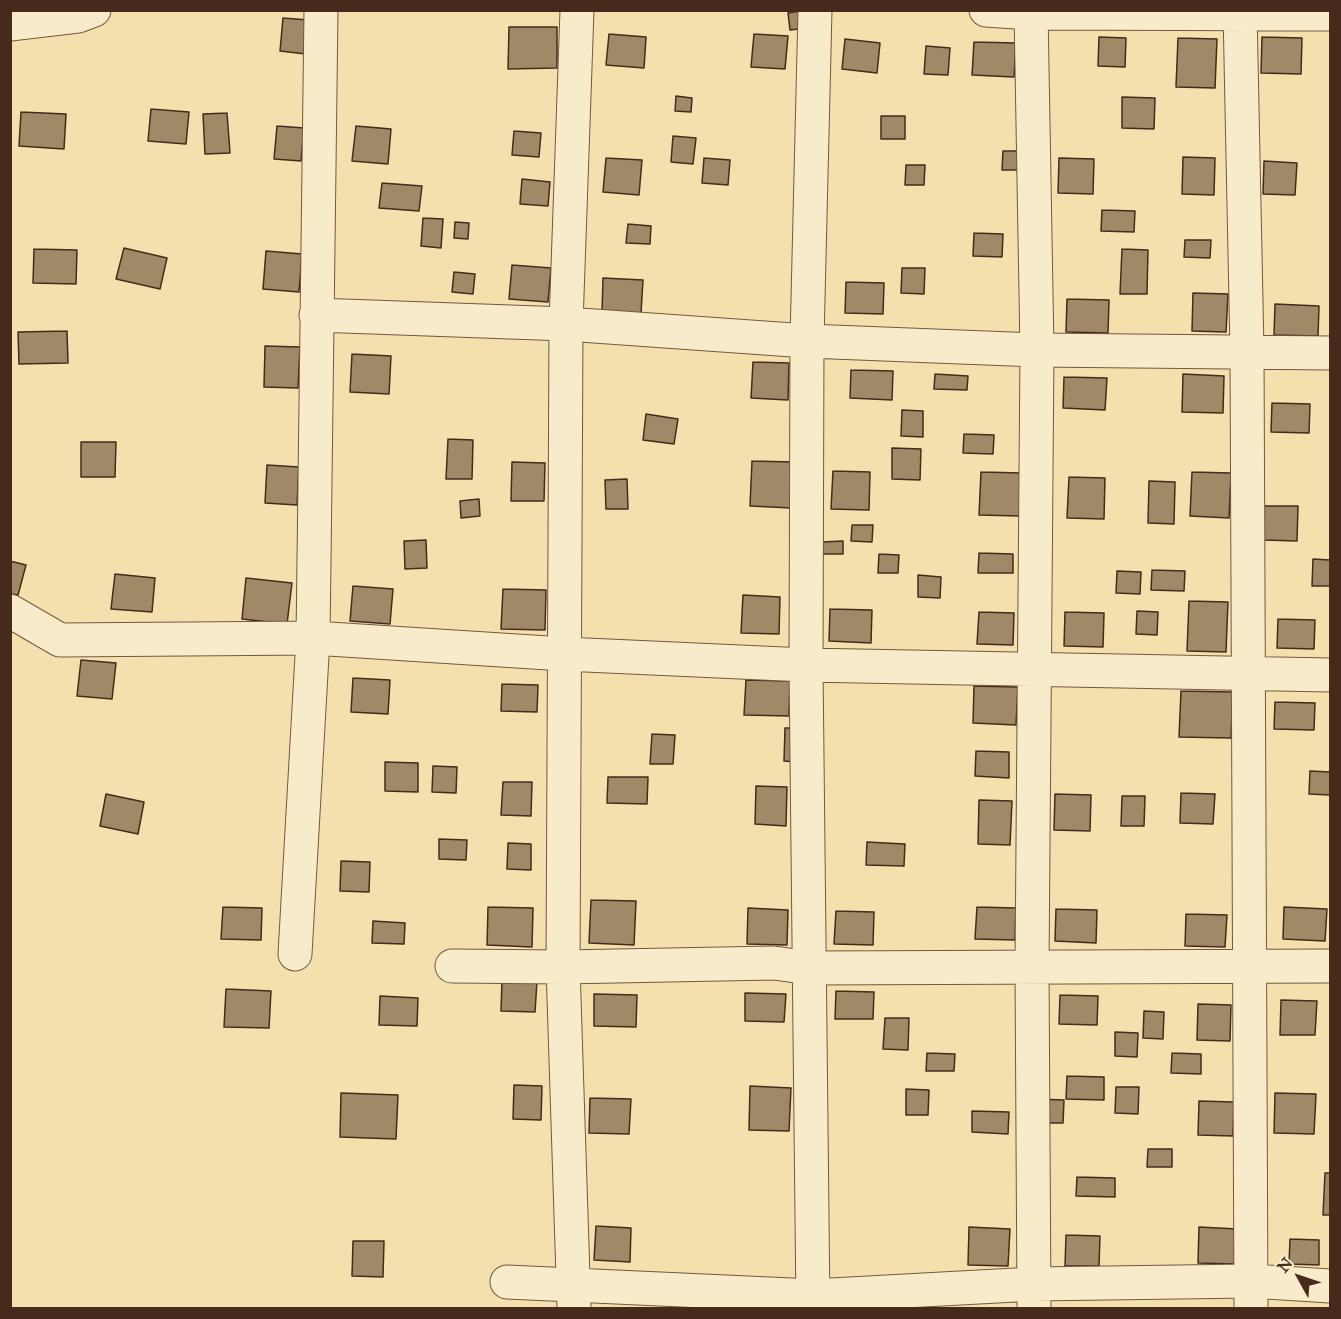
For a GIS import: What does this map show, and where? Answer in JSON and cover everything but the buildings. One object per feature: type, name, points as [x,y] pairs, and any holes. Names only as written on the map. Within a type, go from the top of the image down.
[{"type":"street","points":[[10,24],[78,16],[94,10]]},
{"type":"street","points":[[296,954],[313,638],[321,10]]},
{"type":"street","points":[[574,1297],[563,967],[566,324],[577,10]]},
{"type":"street","points":[[813,1302],[807,665],[807,341],[814,10]]},
{"type":"street","points":[[986,10],[1330,14]]},
{"type":"street","points":[[1031,12],[1037,350],[1032,967],[1034,1296]]},
{"type":"street","points":[[1240,12],[1247,351],[1251,1294]]},
{"type":"street","points":[[316,315],[566,324],[807,341],[1037,350],[1330,353]]},
{"type":"street","points":[[10,611],[60,640],[313,638],[564,654],[807,665],[1330,675]]},
{"type":"street","points":[[452,966],[563,967],[774,963],[810,968],[1330,966]]},
{"type":"street","points":[[507,1282],[574,1297],[813,1302],[1034,1296],[1251,1294],[1330,1286]]}]
